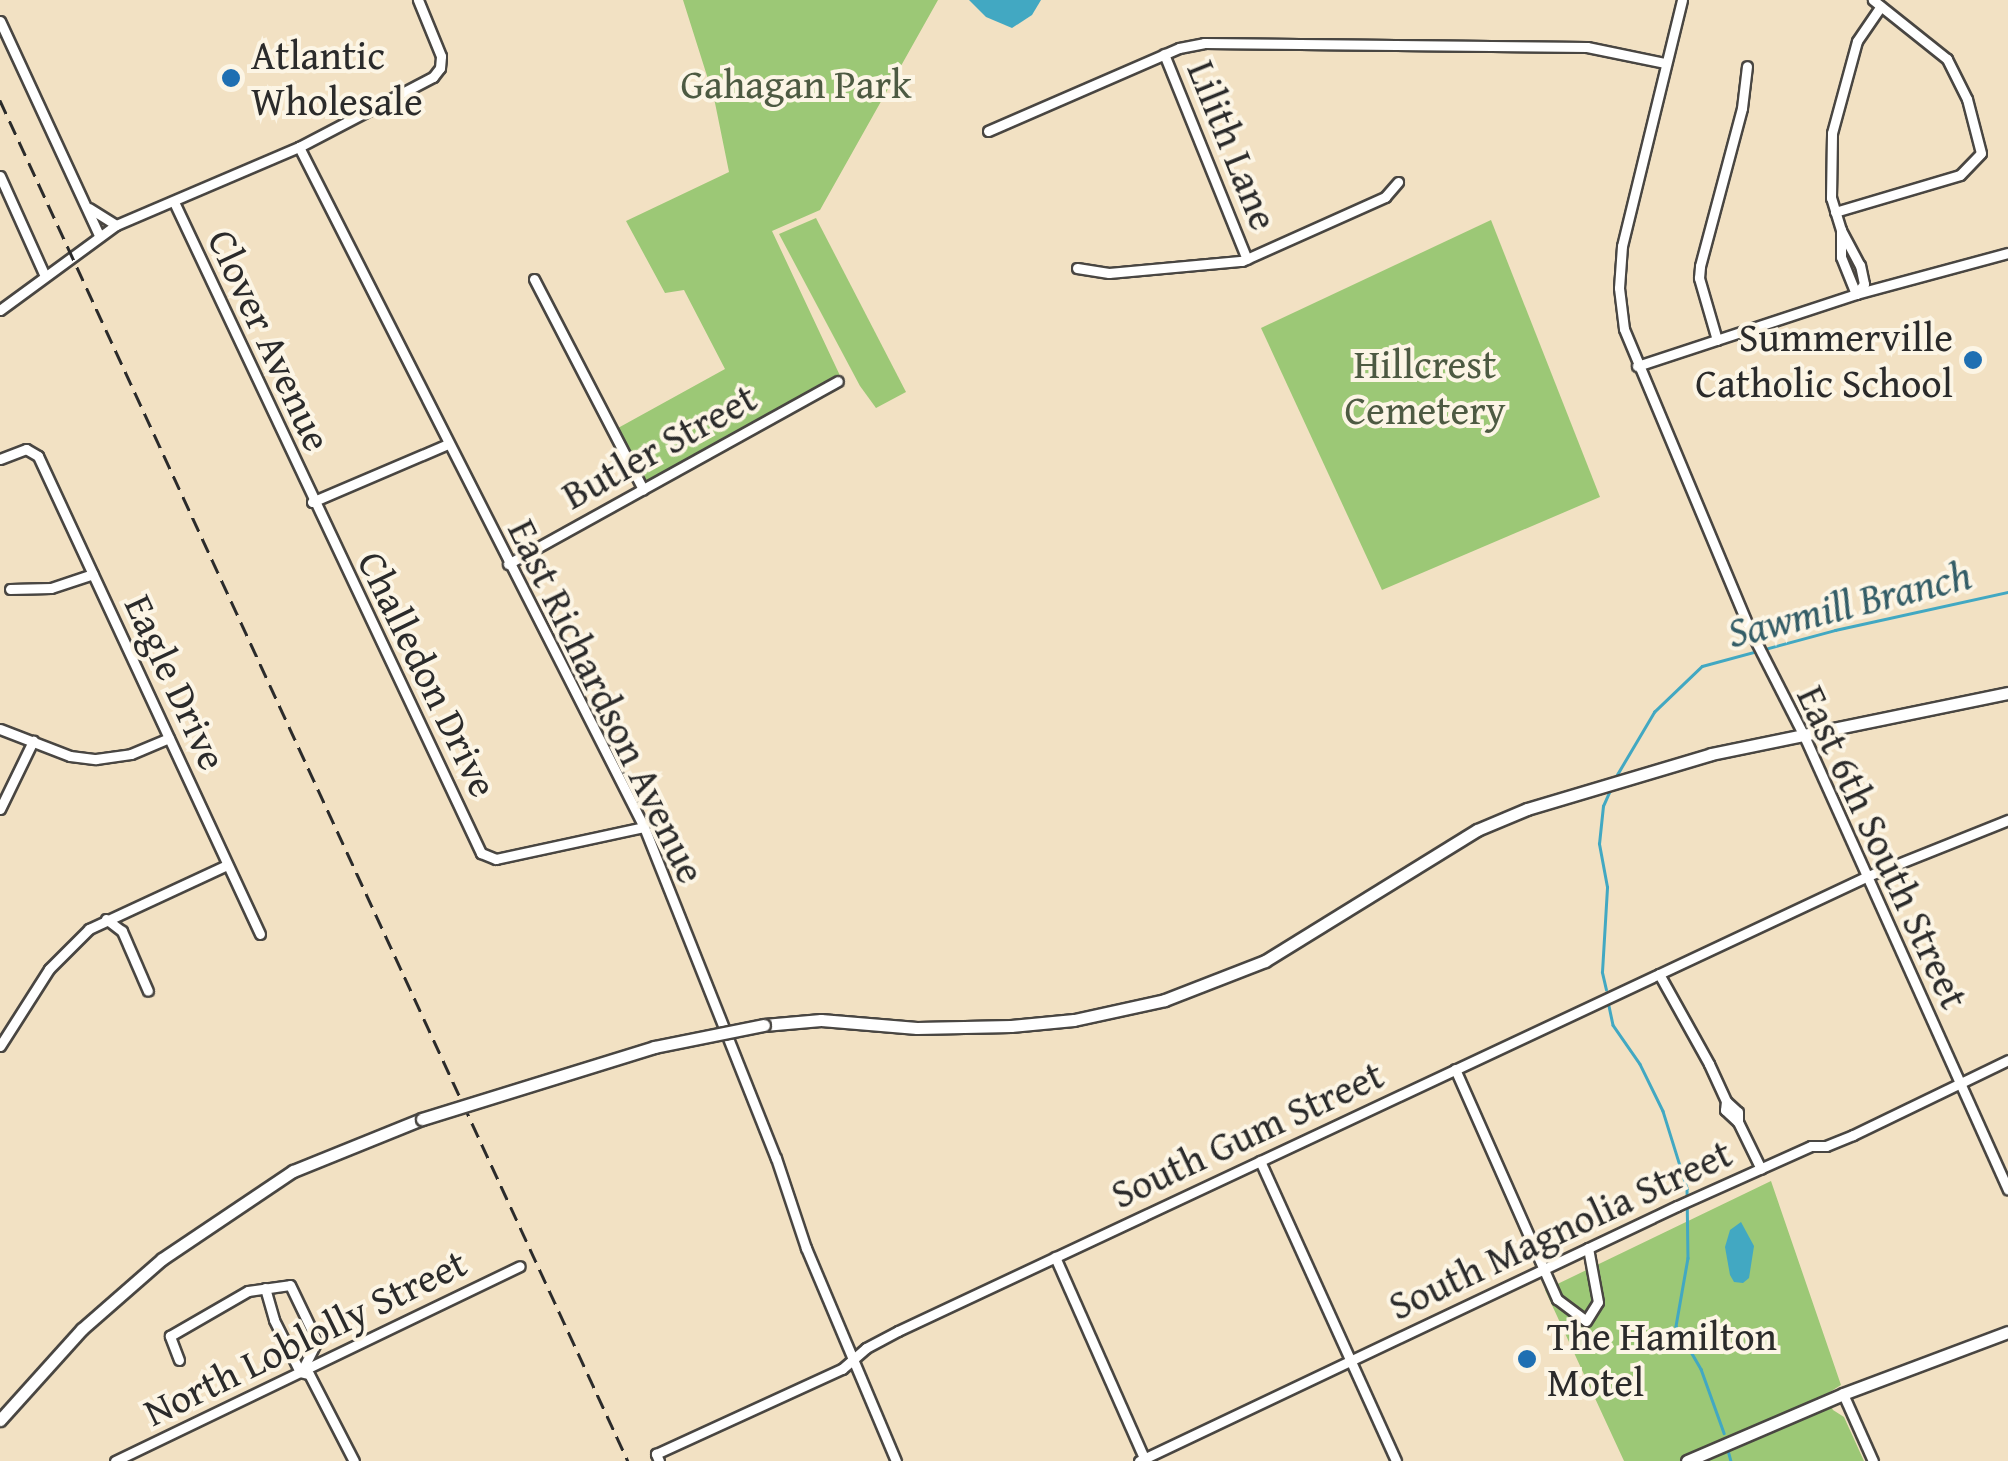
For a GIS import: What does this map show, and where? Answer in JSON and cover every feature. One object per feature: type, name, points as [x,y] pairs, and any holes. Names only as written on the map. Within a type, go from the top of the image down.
[{"type":"main road","points":[[0,1420],[82,1329],[162,1259],[294,1172],[422,1120],[654,1046],[764,1024],[821,1020],[917,1028],[1011,1026],[1074,1020],[1165,1000],[1265,961],[1310,937],[1477,830],[1587,788],[1710,754],[1805,738],[2008,693]]},
{"type":"main road","points":[[1687,1461],[1843,1394],[2008,1332]]},
{"type":"street","points":[[0,310],[44,274],[116,225],[299,147],[432,77],[440,68],[441,56],[418,0]]},
{"type":"street","name":"East 6th South Street","points":[[1682,0],[1622,246],[1619,288],[1624,329],[1750,630],[1805,738],[2008,1189]]},
{"type":"street","points":[[1835,212],[1960,176],[1981,153],[1954,69],[1932,45],[1877,3],[1856,41],[1842,83],[1830,144],[1835,212],[1860,265],[1864,284],[1856,294]]},
{"type":"street","points":[[0,21],[100,234]]},
{"type":"street","points":[[988,131],[1164,54],[1204,43],[1587,46],[1664,66]]},
{"type":"street","name":"Lilith Lane","points":[[1164,54],[1247,258]]},
{"type":"street","points":[[1716,340],[1699,278],[1700,266],[1742,108],[1747,66]]},
{"type":"street","name":"East Richardson Avenue","points":[[299,147],[644,827],[851,1361],[896,1461]]},
{"type":"street","points":[[0,176],[44,274]]},
{"type":"street","points":[[1077,268],[1109,273],[1204,267],[1247,258],[1385,196],[1398,182]]},
{"type":"street","name":"Clover Avenue","points":[[174,202],[312,502]]},
{"type":"street","points":[[84,205],[116,225]]},
{"type":"street","points":[[1841,230],[1840,257],[1856,294]]},
{"type":"street","points":[[1637,366],[1856,294],[2008,253]]},
{"type":"street","points":[[534,279],[644,489]]},
{"type":"street","name":"Butler Street","points":[[508,564],[838,381]]},
{"type":"street","points":[[312,502],[448,444]]},
{"type":"street","name":"Eagle Drive","points":[[0,459],[26,449],[38,456],[260,934]]},
{"type":"street","name":"Challedon Drive","points":[[312,502],[481,853],[496,859],[644,827]]},
{"type":"street","points":[[10,589],[51,588],[93,574]]},
{"type":"street","points":[[0,728],[70,756],[96,760],[131,754],[169,738]]},
{"type":"street","points":[[0,809],[33,741]]},
{"type":"street","name":"South Gum Street","points":[[658,1457],[842,1369],[898,1330],[1868,876],[2008,820]]},
{"type":"street","points":[[0,1046],[56,960],[106,920],[228,865]]},
{"type":"street","points":[[106,920],[122,931],[148,991]]},
{"type":"street","points":[[1659,974],[1726,1100],[1729,1118],[1738,1122],[1760,1168]]},
{"type":"street","name":"South Magnolia Street","points":[[1143,1460],[1668,1210],[1811,1146],[1826,1146],[1853,1135],[2008,1060]]},
{"type":"street","points":[[1456,1070],[1557,1300],[1586,1321],[1598,1302],[1588,1248]]},
{"type":"street","points":[[1260,1161],[1396,1461]]},
{"type":"street","points":[[1055,1257],[1143,1460]]},
{"type":"street","name":"North Loblolly Street","points":[[115,1461],[520,1266]]},
{"type":"street","points":[[178,1360],[170,1336],[219,1305],[265,1288],[290,1284],[317,1341],[300,1372]]},
{"type":"street","points":[[265,1288],[274,1320],[300,1372]]},
{"type":"street","points":[[300,1372],[309,1374],[354,1461]]},
{"type":"street","points":[[1843,1394],[1873,1461]]},
{"type":"green space","name":"Gahagan Park","points":[[683,0],[938,0],[820,210],[772,231],[843,382],[646,482],[618,428],[725,369],[684,290],[665,293],[626,221],[729,172],[714,98]]},
{"type":"green space","points":[[816,218],[906,392],[876,408],[860,386],[779,234]]},
{"type":"green space","name":"Hillcrest Cemetery","points":[[1491,220],[1600,497],[1382,590],[1261,328]]},
{"type":"green space","points":[[1771,1181],[1841,1385],[1825,1395],[1833,1410],[1844,1417],[1864,1461],[1624,1461],[1545,1290]]},
{"type":"water","points":[[969,0],[1041,0],[1032,15],[1012,28],[986,17]]},
{"type":"water","points":[[1741,1222],[1754,1246],[1749,1278],[1743,1283],[1734,1282],[1730,1275],[1725,1247],[1730,1230]]},
{"type":"waterway","name":"Sawmill Branch","points":[[1615,778],[1654,712],[1702,666],[1835,630],[2008,592]]},
{"type":"waterway","points":[[1606,990],[1602,972],[1607,887],[1599,844],[1603,806],[1610,790]]},
{"type":"waterway","points":[[1609,1006],[1613,1025],[1640,1064],[1663,1111],[1687,1188],[1688,1258],[1676,1326],[1701,1369],[1724,1433]]},
{"type":"waterway","points":[[1728,1450],[1731,1461]]},
{"type":"railway","points":[[0,100],[628,1461]]},
{"type":"place","name":"Atlantic Wholesale","points":[[231,78]]},
{"type":"place","name":"Summerville Catholic School","points":[[1973,360]]},
{"type":"place","name":"The Hamilton Motel","points":[[1527,1359]]}]
